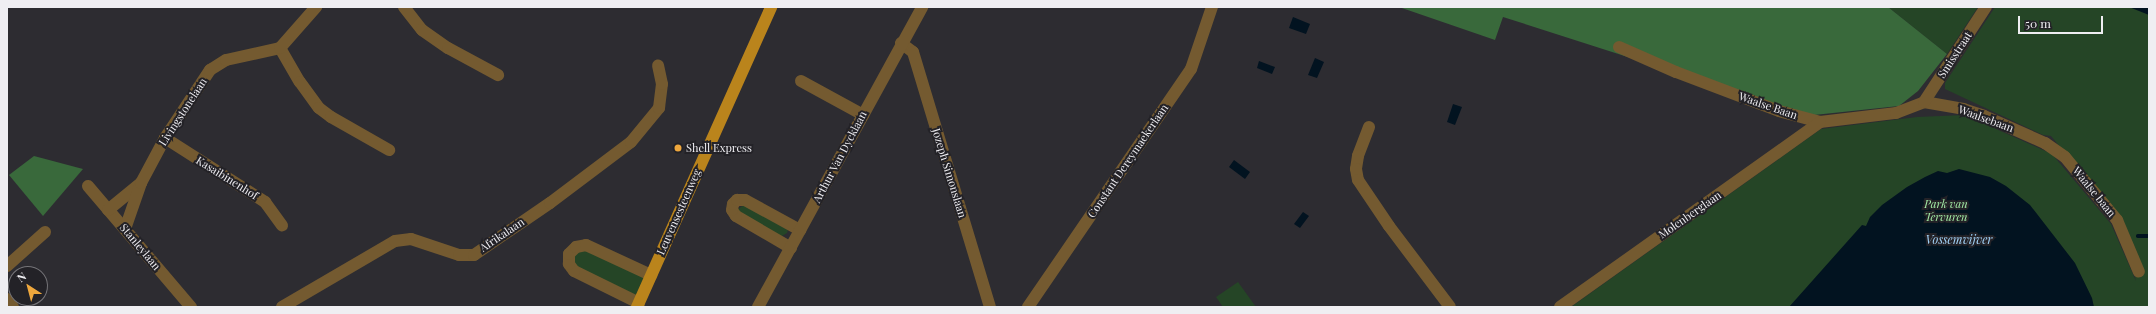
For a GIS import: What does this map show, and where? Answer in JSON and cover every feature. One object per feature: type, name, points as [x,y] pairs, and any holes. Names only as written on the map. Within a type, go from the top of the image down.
[{"type":"main road","name":"Leuvensesteenweg","points":[[638,305],[771,7]]},
{"type":"street","points":[[316,7],[280,48],[300,82],[319,108],[331,117],[389,150]]},
{"type":"street","points":[[404,7],[422,30],[448,48],[498,75]]},
{"type":"street","name":"Arthur Van Dycklaan","points":[[758,307],[922,7]]},
{"type":"street","name":"Constant Dereymaekerlaan","points":[[1028,307],[1191,69],[1212,7]]},
{"type":"street","name":"Smisstraat","points":[[1924,102],[1986,7]]},
{"type":"street","name":"Jozeph Simonslaan","points":[[901,44],[912,52],[990,307]]},
{"type":"street","name":"Waalse Baan","points":[[1619,47],[1676,72],[1779,111],[1820,122],[1896,113],[1924,102]]},
{"type":"street","name":"Livingstonelaan","points":[[125,228],[142,183],[165,138],[210,70],[226,60],[280,48]]},
{"type":"street","name":"Afrikalaan","points":[[282,307],[395,241],[411,239],[459,255],[474,255],[550,204],[631,142],[659,108],[662,84],[658,65]]},
{"type":"street","points":[[801,81],[863,115]]},
{"type":"street","name":"Waalsebaan","points":[[1924,102],[1963,109],[1984,116],[2045,143]]},
{"type":"street","name":"Molenberglaan","points":[[1560,307],[1820,122]]},
{"type":"street","points":[[1369,127],[1358,156],[1356,169],[1358,180],[1389,226],[1450,307]]},
{"type":"street","name":"Kasaibinenhof","points":[[165,138],[265,202],[282,225]]},
{"type":"street","name":"Waalse baan","points":[[2045,143],[2065,157],[2117,220],[2139,272]]},
{"type":"street","name":"Livingstonelaan","points":[[108,210],[142,183]]},
{"type":"street","name":"Stanleylaan","points":[[88,186],[191,307]]},
{"type":"street","points":[[791,248],[736,216],[732,210],[733,204],[737,200],[745,200],[800,230]]},
{"type":"street","points":[[7,266],[46,232]]},
{"type":"street","points":[[638,305],[579,275],[569,264],[569,254],[576,247],[586,245],[651,275]]},
{"type":"street","points":[[7,299],[14,307]]},
{"type":"green space","points":[[1399,7],[1888,7],[1947,54],[1918,91],[1899,106],[1814,115],[1765,101],[1503,17],[1495,40]]},
{"type":"green space","points":[[1888,7],[1978,7],[1947,54]]},
{"type":"green space","name":"Park van Tervuren","points":[[1995,7],[2149,7],[2149,307],[1571,307],[1821,129],[1917,117],[1965,115],[2052,154],[2111,224],[2136,281],[2122,221],[2051,136],[2043,135],[1945,89],[1945,83]]},
{"type":"green space","points":[[34,156],[83,169],[43,216],[9,175]]},
{"type":"green space","points":[[744,205],[788,230],[787,233],[782,236],[779,235],[740,213],[738,209]]},
{"type":"green space","points":[[582,249],[644,277],[635,297],[576,268],[573,257]]},
{"type":"green space","points":[[1238,282],[1256,307],[1223,307],[1216,297]]},
{"type":"water","points":[[2129,7],[2149,7],[2149,15]]},
{"type":"water","points":[[1293,17],[1310,24],[1306,34],[1289,28]]},
{"type":"water","points":[[1315,58],[1324,62],[1317,78],[1308,75]]},
{"type":"water","points":[[1259,61],[1275,67],[1272,74],[1257,68]]},
{"type":"water","points":[[1453,104],[1462,107],[1455,125],[1447,122]]},
{"type":"water","points":[[1234,160],[1250,172],[1245,179],[1229,167]]},
{"type":"water","name":"Vossemvijver","points":[[1959,169],[1990,177],[2006,186],[2030,205],[2075,263],[2092,298],[2094,307],[1789,307],[1862,225],[1866,226],[1870,217],[1882,205],[1907,187],[1925,177],[1938,171],[1947,173]]},
{"type":"water","points":[[1303,212],[1309,216],[1300,228],[1294,224]]},
{"type":"waterway","points":[[2138,236],[2149,236]]},
{"type":"place","name":"Shell Express","points":[[678,148]]}]
